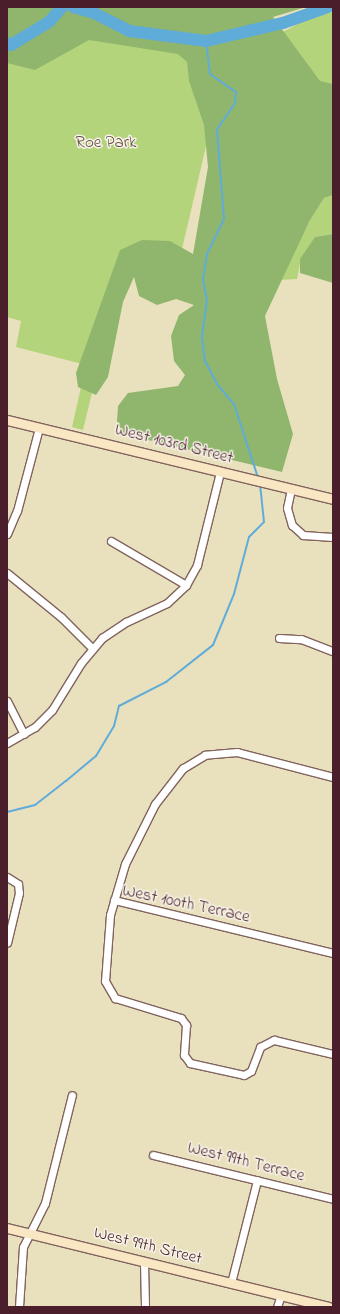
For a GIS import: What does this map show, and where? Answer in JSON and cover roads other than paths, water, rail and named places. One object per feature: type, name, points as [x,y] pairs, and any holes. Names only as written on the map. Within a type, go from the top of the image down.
[{"type":"street","name":"West 103rd Street","points":[[7,420],[333,499]]},
{"type":"street","points":[[7,534],[18,511],[38,428]]},
{"type":"street","points":[[7,743],[24,734],[52,710],[92,648],[126,622],[167,604],[186,584],[197,565],[220,472]]},
{"type":"street","points":[[286,488],[287,508],[292,525],[303,535],[333,537]]},
{"type":"street","points":[[111,542],[186,584]]},
{"type":"street","points":[[7,573],[61,616],[92,648]]},
{"type":"street","points":[[279,638],[301,639],[333,651]]},
{"type":"street","points":[[7,701],[24,734]]},
{"type":"street","points":[[114,900],[143,825],[164,789],[183,768],[205,755],[227,752],[278,762],[333,777]]},
{"type":"street","points":[[7,877],[18,884],[19,894],[7,943]]},
{"type":"street","name":"West 100th Terrace","points":[[333,953],[114,900],[108,933],[106,989],[115,998],[181,1018],[186,1025],[184,1055],[190,1063],[244,1075],[251,1071],[260,1047],[274,1040],[333,1054]]},
{"type":"street","points":[[19,1307],[20,1260],[27,1233],[45,1203],[72,1095]]},
{"type":"street","name":"West 99th Terrace","points":[[153,1154],[333,1199]]},
{"type":"street","points":[[232,1283],[257,1180]]},
{"type":"street","name":"West 99th Street","points":[[7,1228],[328,1307]]},
{"type":"street","points":[[144,1262],[145,1307]]},
{"type":"street","points":[[277,1307],[281,1295]]},
{"type":"waterway","points":[[7,43],[11,45],[49,22],[62,7]]},
{"type":"waterway","points":[[73,7],[94,13],[129,31],[206,41],[283,23],[328,7]]},
{"type":"waterway","points":[[206,41],[210,74],[236,92],[235,103],[217,130],[224,219],[207,254],[203,280],[207,300],[202,337],[205,361],[217,384],[234,404],[258,478]]},
{"type":"waterway","points":[[7,812],[35,805],[66,781],[96,756],[114,726],[119,706],[166,682],[213,645],[234,594],[249,537],[264,522],[260,484]]},
{"type":"park label","name":"Roe Park","points":[[106,143]]}]
